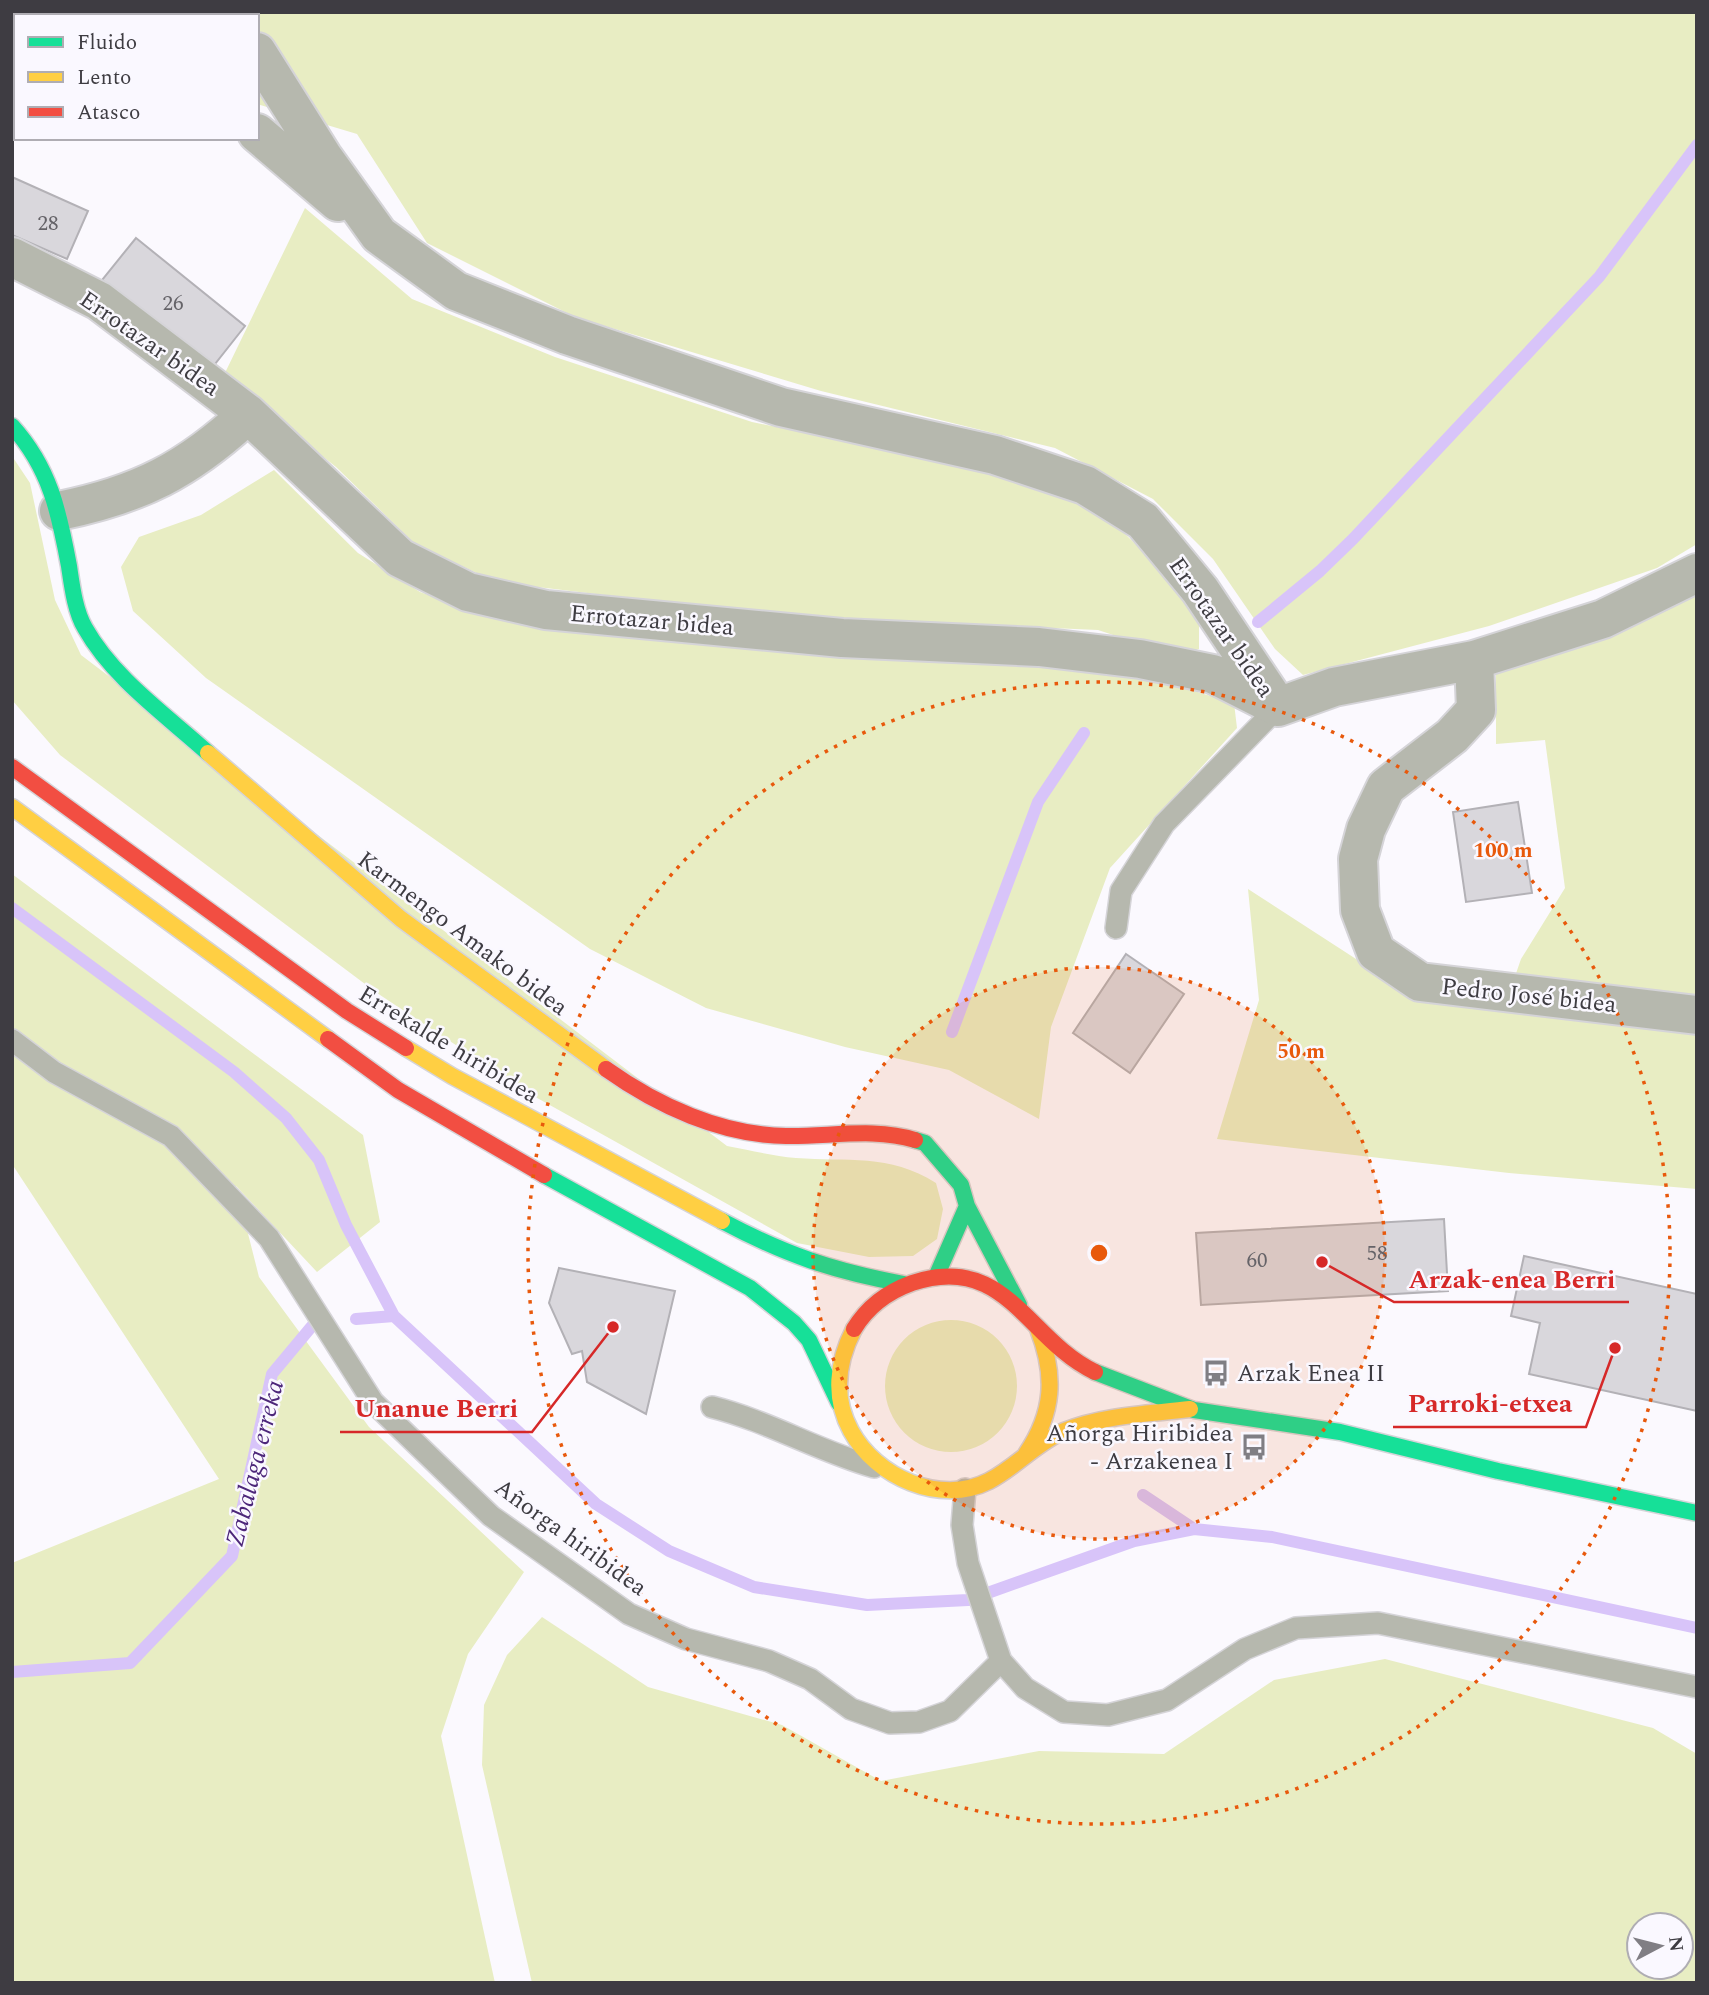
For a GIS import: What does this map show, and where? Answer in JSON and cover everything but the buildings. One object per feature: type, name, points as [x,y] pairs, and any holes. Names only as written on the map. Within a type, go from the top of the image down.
[{"type":"main road","points":[[12,426],[33,449],[58,511]]},
{"type":"main road","name":"Karmengo Amako bidea","points":[[58,511],[72,589],[84,627],[117,671],[260,799],[401,919],[629,1085],[679,1112],[732,1129],[783,1136],[896,1134],[925,1143],[961,1185],[967,1206],[1019,1305]]},
{"type":"main road","name":"Errekalde hiribidea","points":[[12,766],[347,1011],[452,1076],[769,1246],[840,1272],[904,1284]]},
{"type":"main road","points":[[12,807],[398,1090],[580,1196],[750,1288],[794,1323],[808,1340],[857,1443],[882,1469],[907,1483],[936,1490],[965,1489],[999,1477],[1026,1454],[1068,1429],[1107,1419],[1190,1409]]},
{"type":"main road","points":[[936,1277],[967,1206]]},
{"type":"main road","points":[[842,1410],[839,1379],[842,1359],[858,1322],[878,1300],[904,1284],[936,1277],[972,1279],[997,1289],[1019,1305],[1074,1361],[1114,1380],[1190,1409],[1333,1431],[1697,1513]]},
{"type":"main road","points":[[1026,1454],[1045,1426],[1053,1382],[1048,1353],[1036,1325]]},
{"type":"street","name":"Errotazar bidea","points":[[259,55],[323,157],[379,235]]},
{"type":"street","name":"Errotazar bidea","points":[[259,135],[379,235],[456,291],[567,335],[781,407],[995,455],[1085,485],[1143,521],[1200,590],[1278,707]]},
{"type":"street","name":"Errotazar bidea","points":[[12,257],[99,302],[248,414],[400,558],[468,592],[546,610],[842,638],[1038,647],[1140,659],[1213,674],[1278,707]]},
{"type":"street","name":"Errotazar bidea","points":[[58,511],[118,498],[157,482],[212,447],[248,414]]},
{"type":"street","points":[[1278,707],[1334,687],[1474,660],[1604,619],[1697,573]]},
{"type":"street","name":"Pedro José bidea","points":[[1474,660],[1476,710],[1452,736],[1386,788],[1366,829],[1358,859],[1360,910],[1376,952],[1420,982],[1697,1015]]},
{"type":"lane","points":[[1116,928],[1121,891],[1164,824],[1278,707]]},
{"type":"lane","name":"Añorga hiribidea","points":[[12,1040],[54,1072],[171,1136],[269,1238],[373,1402],[491,1516],[629,1614],[686,1639],[769,1661],[810,1679],[851,1709],[890,1723],[919,1722],[950,1711],[1001,1661]]},
{"type":"lane","points":[[712,1407],[746,1416],[839,1457],[882,1469]]},
{"type":"lane","points":[[965,1489],[962,1525],[968,1563],[1001,1661],[1025,1688],[1065,1712],[1108,1715],[1167,1700],[1245,1649],[1296,1628],[1378,1623],[1697,1687]]},
{"type":"green space","points":[[153,12],[1697,12],[1697,544],[1657,568],[1489,626],[1303,675],[1275,649],[1213,559],[1153,499],[1055,448],[821,391],[575,317],[427,243],[357,134],[259,105],[259,14]]},
{"type":"green space","points":[[305,208],[412,299],[555,357],[752,422],[947,462],[1075,496],[1116,525],[1164,572],[1199,624],[1199,649],[1177,656],[1098,630],[789,617],[496,582],[415,544],[336,467],[223,377]]},
{"type":"green space","points":[[12,456],[30,483],[55,600],[81,655],[727,1146],[787,1157],[884,1163],[919,1173],[936,1183],[943,1209],[937,1239],[913,1256],[869,1257],[797,1243],[530,1094],[377,993],[60,755],[12,700]]},
{"type":"green space","points":[[274,470],[358,553],[420,592],[503,621],[795,654],[1043,662],[1174,685],[1234,703],[1237,728],[1110,868],[1051,1027],[1039,1119],[949,1070],[845,1047],[706,1008],[590,949],[206,678],[133,611],[121,567],[139,537],[201,515]]},
{"type":"green space","points":[[1697,591],[1697,1189],[1509,1173],[1217,1139],[1259,1000],[1248,889],[1407,992],[1503,1011],[1521,959],[1565,888],[1545,740],[1496,744],[1496,673]]},
{"type":"green space","points":[[12,874],[363,1135],[380,1222],[317,1272],[236,1186],[259,1277],[369,1427],[524,1572],[468,1654],[441,1736],[495,1983],[12,1983],[12,1563],[219,1479],[12,1164]]},
{"type":"green space","points":[[951,1320],[976,1325],[998,1339],[1012,1361],[1017,1386],[1012,1411],[998,1433],[976,1447],[951,1452],[926,1447],[904,1433],[890,1411],[885,1386],[890,1361],[904,1339],[926,1325]]},
{"type":"green space","points":[[542,1617],[648,1687],[782,1725],[881,1781],[1039,1751],[1164,1754],[1274,1680],[1385,1659],[1653,1728],[1697,1754],[1697,1983],[532,1983],[482,1765],[484,1705],[507,1655]]},
{"type":"waterway","points":[[1258,622],[1320,571],[1353,539],[1599,277],[1697,145]]},
{"type":"waterway","points":[[952,1032],[1038,802],[1084,733]]},
{"type":"waterway","points":[[12,908],[234,1072],[286,1118],[319,1160],[346,1225],[394,1316],[596,1504],[669,1551],[754,1587],[867,1605],[968,1600],[1134,1541],[1194,1529],[1272,1537],[1697,1628]]},
{"type":"waterway","name":"Zabalaga erreka","points":[[356,1319],[394,1316]]},
{"type":"waterway","name":"Zabalaga erreka","points":[[12,1672],[130,1663],[232,1556],[272,1374],[312,1326]]},
{"type":"waterway","points":[[1143,1495],[1194,1529]]},
{"type":"traffic: fast","points":[[12,426],[36,458],[51,492],[61,527],[76,606],[85,628],[125,680],[208,753]]},
{"type":"traffic: fast","points":[[915,1140],[925,1143],[961,1185],[967,1206],[1019,1305]]},
{"type":"traffic: fast","points":[[544,1175],[750,1288],[794,1323],[809,1340],[839,1403]]},
{"type":"traffic: fast","points":[[936,1277],[967,1206]]},
{"type":"traffic: fast","points":[[722,1221],[810,1260],[904,1284]]},
{"type":"traffic: fast","points":[[1095,1372],[1194,1410],[1340,1432],[1498,1471],[1697,1513]]},
{"type":"traffic: slow","points":[[208,753],[401,919],[606,1069]]},
{"type":"traffic: slow","points":[[12,807],[328,1039]]},
{"type":"traffic: slow","points":[[406,1048],[452,1076],[722,1221]]},
{"type":"traffic: slow","points":[[854,1329],[844,1354],[839,1380],[841,1406],[851,1431],[876,1462],[911,1483],[930,1488],[970,1488],[989,1481],[1044,1442],[1079,1426],[1126,1416],[1190,1409]]},
{"type":"traffic: slow","points":[[1026,1454],[1042,1424],[1049,1393],[1048,1362],[1038,1329]]},
{"type":"traffic: jam","points":[[12,767],[347,1011],[406,1048]]},
{"type":"traffic: jam","points":[[328,1039],[398,1090],[544,1175]]},
{"type":"traffic: jam","points":[[606,1069],[669,1106],[691,1116],[738,1130],[786,1136],[884,1134],[915,1140]]},
{"type":"traffic: jam","points":[[854,1329],[886,1295],[912,1283],[944,1277],[971,1279],[993,1289],[1071,1357],[1095,1372]]},
{"type":"place","name":"Arzak-enea Berri","points":[[1322,1262]]},
{"type":"place","name":"Unanue Berri","points":[[613,1327]]},
{"type":"place","name":"Parroki-etxea","points":[[1615,1348]]},
{"type":"place","name":"Arzak Enea II","points":[[1216,1373]]},
{"type":"place","name":"Añorga Hiribidea - Arzakenea I","points":[[1254,1447]]}]
